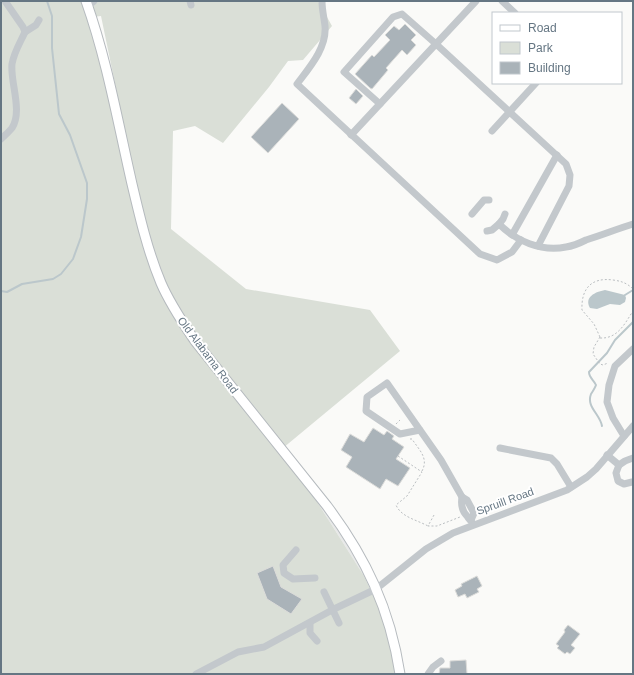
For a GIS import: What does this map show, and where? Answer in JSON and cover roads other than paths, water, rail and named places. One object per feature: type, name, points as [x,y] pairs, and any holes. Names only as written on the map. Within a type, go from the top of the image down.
[{"type":"main road","name":"Old Alabama Road","points":[[89,3],[140,220],[151,257],[164,289],[176,313],[195,341],[341,524],[362,559],[376,589],[392,636],[400,674]]},
{"type":"street","points":[[5,1],[25,32]]},
{"type":"street","points":[[322,1],[322,15],[325,27],[323,39],[317,58],[297,84],[480,254],[497,260],[512,252],[521,240]]},
{"type":"street","points":[[351,134],[476,1]]},
{"type":"street","points":[[502,1],[514,12]]},
{"type":"street","points":[[380,104],[344,72],[393,17],[402,14],[566,164],[570,175],[568,186],[538,246]]},
{"type":"street","points":[[1,139],[10,130],[15,121],[16,97],[12,65],[16,50],[25,32],[33,28],[39,20]]},
{"type":"street","points":[[492,131],[535,84]]},
{"type":"street","points":[[512,235],[557,155]]},
{"type":"street","points":[[472,214],[484,200],[489,200]]},
{"type":"street","points":[[487,231],[492,230],[499,224],[504,219],[505,214]]},
{"type":"street","points":[[499,224],[512,235],[521,240],[548,248],[566,247],[633,224]]},
{"type":"street","points":[[624,436],[613,418],[607,402],[609,385],[615,366],[633,349]]},
{"type":"street","points":[[420,430],[400,434],[366,411],[366,397],[388,383],[444,465],[462,497],[461,502],[470,520]]},
{"type":"street","name":"Spruill Road","points":[[196,674],[238,652],[264,647],[334,609],[376,589],[426,549],[453,533],[470,520],[556,495],[572,487],[587,477],[633,426]]},
{"type":"street","points":[[500,448],[551,458],[557,464],[572,487]]},
{"type":"street","points":[[607,456],[619,464]]},
{"type":"street","points":[[632,482],[624,484],[618,481],[616,473],[619,464],[633,458]]},
{"type":"street","points":[[296,550],[283,565],[284,574],[293,580],[315,578]]},
{"type":"street","points":[[324,592],[334,609],[339,623]]},
{"type":"street","points":[[310,623],[310,633],[317,642]]},
{"type":"street","points":[[428,674],[433,667],[441,661]]},
{"type":"waterway","points":[[1,291],[7,292],[22,284],[53,279],[61,274],[73,259],[81,237],[87,199],[87,183],[70,135],[59,114],[52,48],[52,16],[47,1]]},
{"type":"waterway","points":[[625,295],[633,290]]},
{"type":"waterway","points":[[602,426],[590,403],[591,394],[596,385],[589,372],[607,353],[615,340],[633,322]]}]
